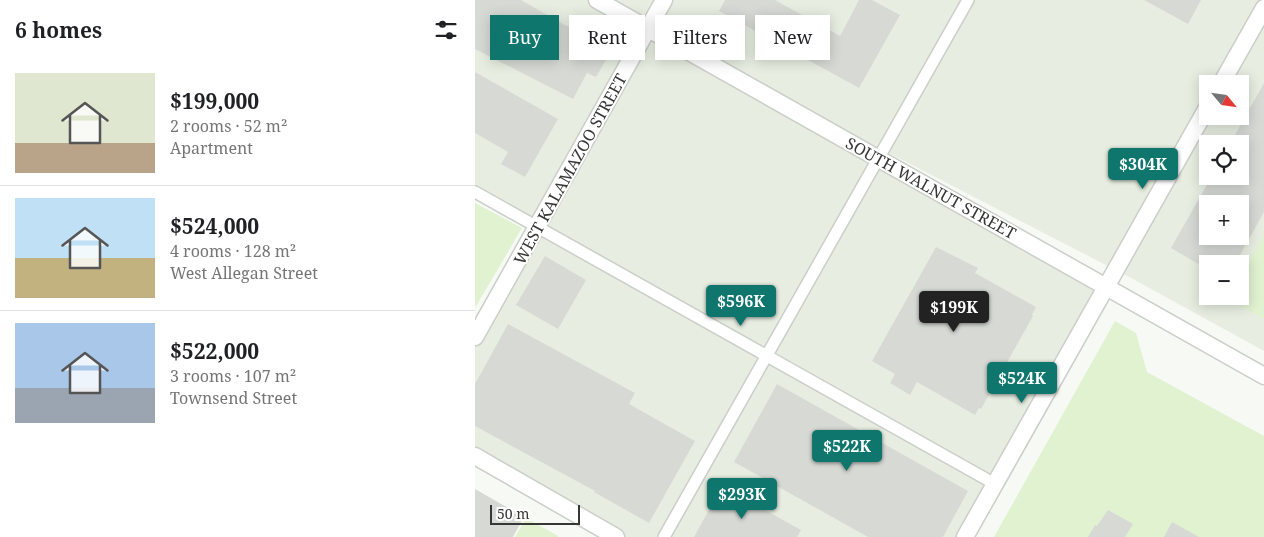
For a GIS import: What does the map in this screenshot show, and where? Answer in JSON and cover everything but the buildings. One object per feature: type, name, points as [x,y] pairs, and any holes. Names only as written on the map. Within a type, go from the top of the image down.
[{"type":"street","name":"SOUTH WALNUT STREET","points":[[597,0],[1264,376]]},
{"type":"street","name":"WEST KALAMAZOO STREET","points":[[475,337],[664,0]]},
{"type":"street","points":[[664,537],[968,0]]},
{"type":"street","points":[[1226,75],[1264,8]]},
{"type":"street","points":[[965,537],[1199,122]]},
{"type":"street","points":[[475,192],[995,484]]},
{"type":"street","points":[[475,456],[616,537]]},
{"type":"shaded area","points":[[475,0],[1264,0],[1264,351],[1131,278],[709,60],[745,60],[745,15],[655,15],[655,60],[705,60],[1106,287],[964,537],[616,537],[475,456],[475,337],[537,227],[475,192]]},
{"type":"green space","points":[[475,203],[522,228],[475,308]]},
{"type":"green space","points":[[1264,235],[1264,319],[1240,305],[1249,305],[1249,261]]},
{"type":"green space","points":[[1115,321],[1136,333],[1147,372],[1264,436],[1264,537],[994,537]]},
{"type":"green space","points":[[526,518],[558,536],[558,537],[515,537]]}]
